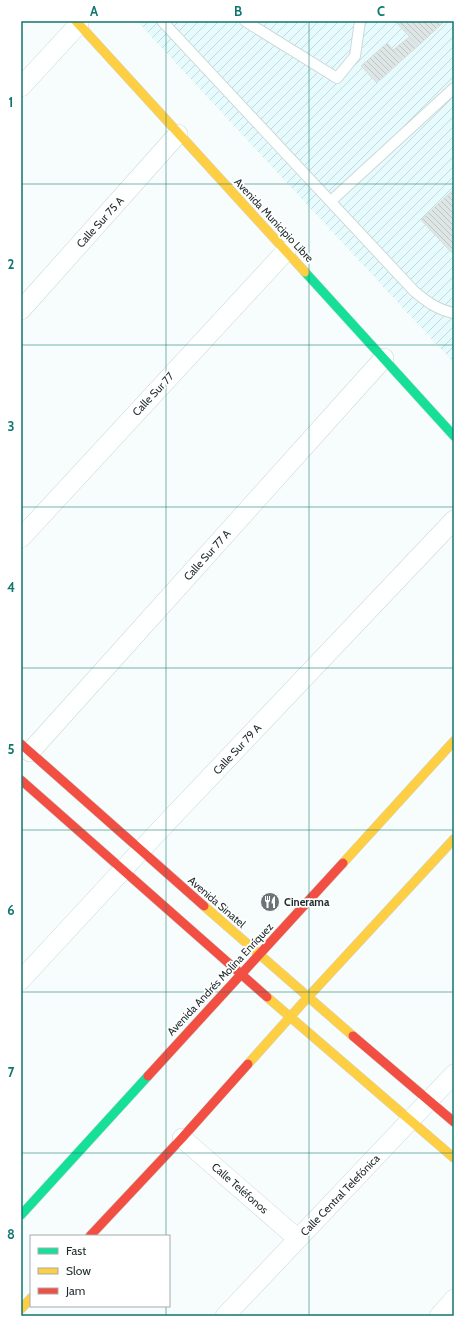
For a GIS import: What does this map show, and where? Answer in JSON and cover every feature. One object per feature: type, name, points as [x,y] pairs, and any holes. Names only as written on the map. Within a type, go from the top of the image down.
[{"type":"main road","name":"Avenida Municipio Libre","points":[[79,22],[178,134],[454,436]]},
{"type":"main road","name":"Avenida Andrés Molina Enríquez","points":[[21,1215],[454,741]]},
{"type":"main road","name":"Avenida Sinatel","points":[[25,748],[308,997],[454,1122]]},
{"type":"main road","points":[[21,780],[122,871],[454,1158]]},
{"type":"main road","points":[[91,1235],[182,1138],[308,997],[454,839]]},
{"type":"main road","points":[[21,1309],[30,1299]]},
{"type":"street","points":[[21,87],[79,22]]},
{"type":"street","name":"Calle Sur 75 A","points":[[21,310],[178,134]]},
{"type":"street","name":"Calle Sur 77","points":[[21,538],[286,251]]},
{"type":"street","name":"Calle Sur 77 A","points":[[25,748],[384,358]]},
{"type":"street","name":"Calle Sur 79 A","points":[[21,980],[454,520]]},
{"type":"street","name":"Calle Central Telefónica","points":[[225,1316],[454,1074]]},
{"type":"street","name":"Calle Teléfonos","points":[[182,1138],[298,1239]]},
{"type":"street","points":[[439,1316],[454,1299]]},
{"type":"lane","points":[[162,21],[414,291],[430,304],[442,310],[454,313]]},
{"type":"lane","points":[[245,21],[338,78],[355,56],[360,21]]},
{"type":"lane","points":[[331,201],[454,88]]},
{"type":"shaded area","points":[[137,21],[454,21],[454,363]]},
{"type":"building","points":[[445,21],[418,46],[396,22]]},
{"type":"building","points":[[409,37],[418,46],[402,60],[393,50]]},
{"type":"building","points":[[387,43],[402,60],[377,83],[361,66]]},
{"type":"building","points":[[454,189],[454,255],[421,220]]},
{"type":"traffic: fast","points":[[305,272],[454,436]]},
{"type":"traffic: fast","points":[[21,1215],[148,1076]]},
{"type":"traffic: slow","points":[[76,21],[305,272]]},
{"type":"traffic: slow","points":[[343,863],[454,741]]},
{"type":"traffic: slow","points":[[248,1064],[454,839]]},
{"type":"traffic: slow","points":[[204,906],[353,1036]]},
{"type":"traffic: slow","points":[[267,997],[454,1158]]},
{"type":"traffic: slow","points":[[21,1309],[30,1299]]},
{"type":"traffic: jam","points":[[21,744],[204,906]]},
{"type":"traffic: jam","points":[[21,780],[267,997]]},
{"type":"traffic: jam","points":[[148,1076],[343,863]]},
{"type":"traffic: jam","points":[[353,1036],[454,1122]]},
{"type":"traffic: jam","points":[[91,1235],[182,1138],[248,1064]]},
{"type":"place","name":"Cinerama","points":[[270,902]]}]
